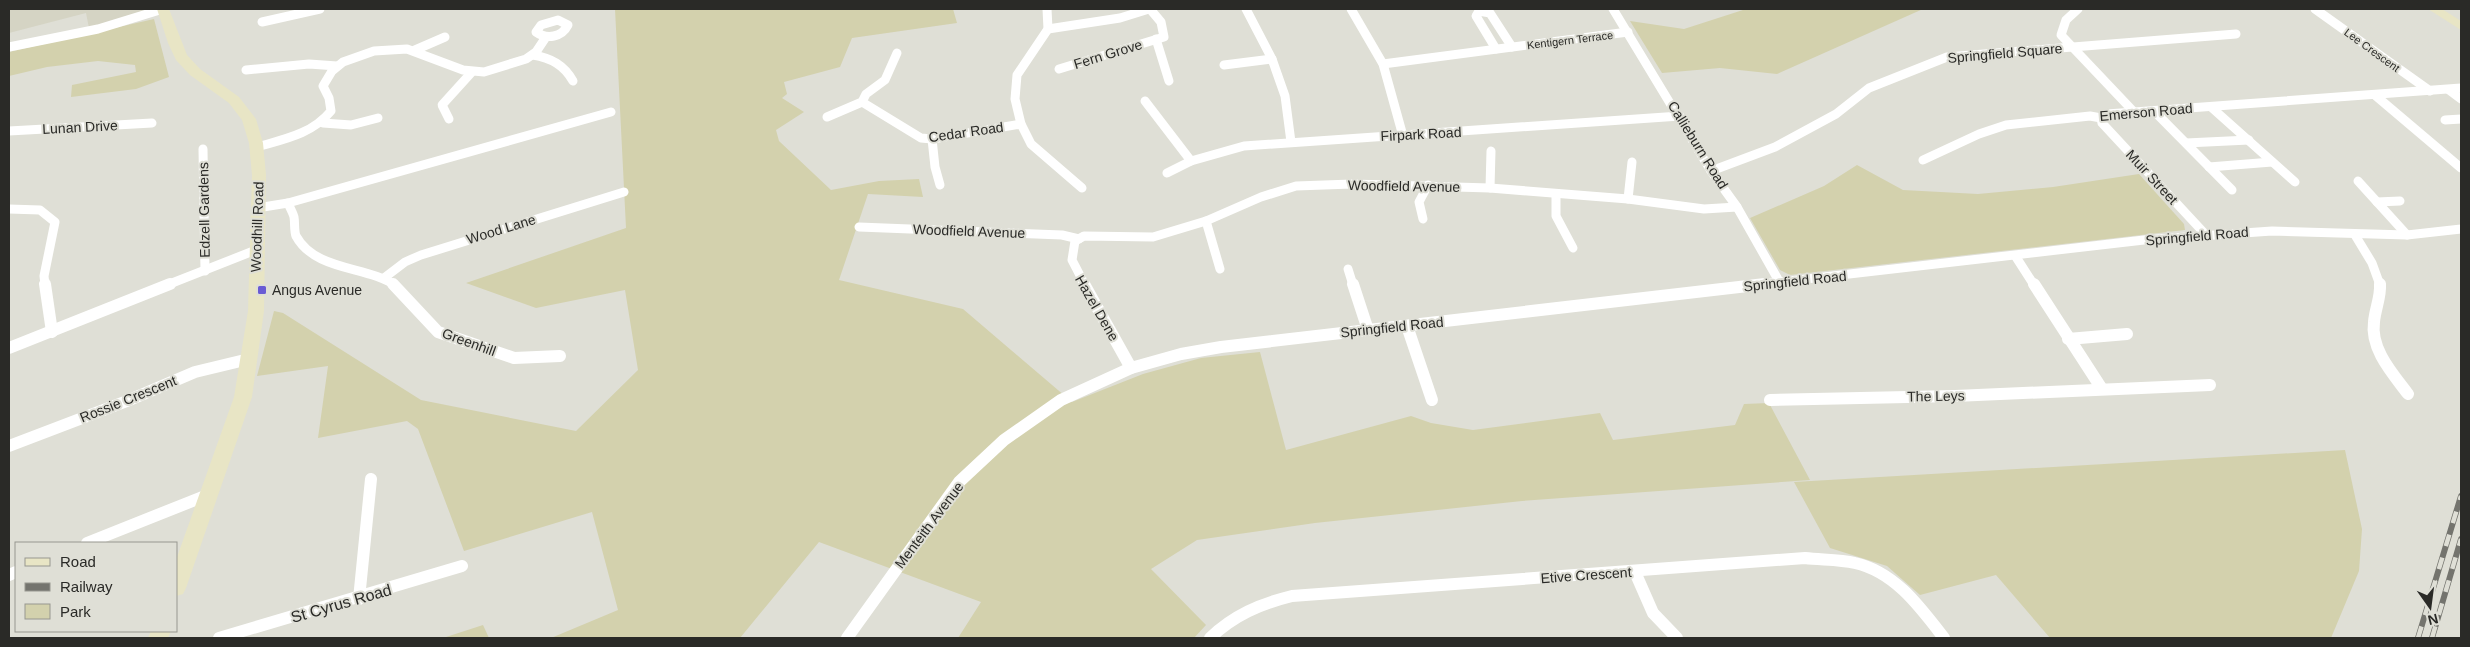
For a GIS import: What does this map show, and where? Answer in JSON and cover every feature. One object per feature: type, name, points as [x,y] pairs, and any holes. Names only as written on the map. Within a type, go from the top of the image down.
[{"type":"street","points":[[9,47],[98,29],[141,14],[163,9]]},
{"type":"street","name":"Woodhill Road","points":[[163,9],[181,58],[195,72],[234,100],[249,120],[257,147],[259,174],[256,311],[244,396],[178,582]]},
{"type":"street","points":[[262,22],[320,9]]},
{"type":"street","points":[[1047,9],[1048,29],[1017,75],[1014,99],[1021,124],[1031,144],[1082,188]]},
{"type":"street","points":[[1048,29],[1120,18],[1149,9]]},
{"type":"street","name":"Fern Grove","points":[[1059,69],[1164,37],[1161,22],[1149,9]]},
{"type":"street","points":[[1246,9],[1272,59],[1285,96],[1291,142]]},
{"type":"street","points":[[1350,9],[1382,64],[1403,136]]},
{"type":"street","name":"Callieburn Road","points":[[1613,9],[1680,116],[1711,171],[1737,207],[1780,283]]},
{"type":"street","points":[[2078,9],[2068,16],[2061,25],[2061,36],[2134,112]]},
{"type":"street","name":"Lee Crescent","points":[[2315,9],[2430,91]]},
{"type":"street","points":[[2434,9],[2461,26]]},
{"type":"street","name":"Kentigern Terrace","points":[[1496,49],[1476,16],[1479,11],[1490,13],[1512,47]]},
{"type":"street","name":"Kentigern Terrace","points":[[1382,64],[1628,32]]},
{"type":"street","name":"Springfield Square","points":[[1711,171],[1775,147],[1836,114],[1869,88],[1933,61],[1956,56],[2236,34]]},
{"type":"street","points":[[415,50],[445,37]]},
{"type":"street","points":[[533,56],[546,37]]},
{"type":"street","name":"Fern Grove","points":[[1156,39],[1169,81]]},
{"type":"street","points":[[257,147],[309,132],[323,123],[331,111],[329,98],[323,86],[328,76],[337,66],[355,56],[386,48],[415,50],[446,65],[471,72],[504,68],[533,56],[548,58],[566,67],[573,81]]},
{"type":"street","points":[[827,117],[862,102],[866,94],[885,80],[897,53]]},
{"type":"street","points":[[1224,64],[1272,59]]},
{"type":"street","points":[[246,70],[309,64],[337,66]]},
{"type":"street","points":[[449,119],[442,105],[471,72]]},
{"type":"street","name":"Emerson Road","points":[[1923,160],[1979,134],[2006,125],[2090,116],[2101,118],[2107,114],[2376,96],[2461,88]]},
{"type":"street","points":[[2449,90],[2461,99]]},
{"type":"street","points":[[2376,96],[2461,168]]},
{"type":"street","points":[[1145,101],[1191,160]]},
{"type":"street","name":"Cedar Road","points":[[862,102],[921,138],[932,139],[1021,124]]},
{"type":"street","points":[[2211,107],[2295,182]]},
{"type":"street","points":[[2154,111],[2232,190]]},
{"type":"street","points":[[257,208],[288,204],[299,198],[611,112]]},
{"type":"street","name":"Firpark Road","points":[[1167,173],[1191,160],[1244,146],[1680,116]]},
{"type":"street","points":[[323,123],[352,127],[364,125],[378,118]]},
{"type":"street","name":"Muir Street","points":[[2101,118],[2102,123],[2206,235]]},
{"type":"street","points":[[2445,120],[2461,119]]},
{"type":"street","name":"Lunan Drive","points":[[9,131],[152,123]]},
{"type":"street","points":[[932,139],[935,168],[940,185]]},
{"type":"street","points":[[2186,143],[2249,140]]},
{"type":"street","name":"Edzell Gardens","points":[[203,149],[205,271]]},
{"type":"street","points":[[1490,188],[1491,151]]},
{"type":"street","points":[[1628,199],[1632,162]]},
{"type":"street","points":[[2209,167],[2272,162]]},
{"type":"street","points":[[2358,181],[2407,236]]},
{"type":"street","name":"Woodfield Avenue","points":[[859,227],[1062,235],[1076,242],[1084,236],[1098,235],[1153,237],[1206,221],[1262,197],[1296,186],[1352,184],[1490,188],[1628,199],[1704,209],[1737,207]]},
{"type":"street","points":[[1423,219],[1419,202],[1428,185]]},
{"type":"street","name":"Wood Lane","points":[[384,278],[405,262],[421,255],[624,192]]},
{"type":"street","points":[[1556,194],[1556,216],[1573,248]]},
{"type":"street","points":[[2377,202],[2400,201]]},
{"type":"street","name":"Greenhill","points":[[288,204],[294,217],[296,236],[311,252],[328,262],[384,278],[398,287],[438,332],[514,358],[560,356]]},
{"type":"street","points":[[9,209],[37,208],[50,214],[55,222],[44,276],[52,332]]},
{"type":"street","points":[[1206,221],[1208,235],[1216,251],[1220,269]]},
{"type":"street","name":"Springfield Road","points":[[1132,368],[1180,354],[1221,347],[2016,257],[2144,240],[2272,231],[2407,236],[2461,229]]},
{"type":"street","points":[[2355,235],[2378,278],[2381,292],[2373,314],[2374,337],[2384,361],[2408,394]]},
{"type":"street","name":"Hazel Dene","points":[[1076,242],[1072,260],[1076,270],[1132,368]]},
{"type":"street","points":[[9,348],[256,250]]},
{"type":"street","points":[[2016,257],[2102,389]]},
{"type":"street","points":[[1348,269],[1368,330]]},
{"type":"street","points":[[1407,326],[1432,400]]},
{"type":"street","points":[[2068,339],[2126,334]]},
{"type":"street","name":"Rossie Crescent","points":[[9,446],[127,401],[195,372],[250,359]]},
{"type":"street","name":"Menteith Avenue","points":[[846,638],[959,482],[1004,440],[1061,400],[1132,368]]},
{"type":"street","name":"The Leys","points":[[1770,400],[1955,396],[2210,385]]},
{"type":"street","points":[[358,598],[371,479]]},
{"type":"street","points":[[90,542],[210,494]]},
{"type":"street","name":"Etive Crescent","points":[[1210,638],[1236,615],[1265,603],[1292,596],[1805,558],[1856,563],[1887,575],[1922,610],[1944,638]]},
{"type":"street","name":"St Cyrus Road","points":[[220,638],[462,566]]},
{"type":"street","points":[[1635,572],[1653,613],[1677,638]]},
{"type":"shaded area","points":[[9,9],[147,10],[89,28],[86,13],[9,33]]},
{"type":"green space","points":[[615,9],[953,9],[957,23],[852,38],[840,67],[784,82],[787,94],[782,98],[804,112],[776,130],[779,141],[831,190],[879,181],[919,179],[923,197],[868,194],[839,280],[963,309],[1072,402],[1143,374],[1201,358],[1260,352],[1286,450],[1411,416],[1431,423],[1473,430],[1600,413],[1613,440],[1735,425],[1744,404],[1769,403],[1810,480],[1522,501],[1315,523],[1197,540],[1151,569],[1206,625],[1194,638],[958,638],[981,602],[819,542],[740,638],[551,638],[618,610],[592,512],[464,551],[418,429],[407,421],[318,438],[328,366],[257,376],[274,311],[283,313],[421,400],[576,431],[638,370],[625,290],[536,308],[466,283],[626,228]]},
{"type":"green space","points":[[1746,9],[1923,9],[1777,74],[1720,68],[1662,73],[1630,21],[1684,29]]},
{"type":"green space","points":[[154,19],[169,77],[136,89],[71,97],[72,85],[136,72],[135,65],[98,61],[47,67],[9,76],[9,52]]},
{"type":"green space","points":[[1857,165],[1903,190],[1978,194],[2053,187],[2139,174],[2184,224],[2185,230],[1790,275],[1780,270],[1750,218],[1824,186]]},
{"type":"green space","points":[[2345,450],[2362,529],[2359,571],[2331,638],[2050,638],[1996,575],[1920,595],[1887,566],[1830,548],[1794,482]]},
{"type":"green space","points":[[483,625],[489,638],[443,638]]},
{"type":"railway","points":[[2418,638],[2461,496]]},
{"type":"railway","points":[[2432,638],[2461,539]]},
{"type":"place","name":"Angus Avenue","points":[[262,290]]}]
